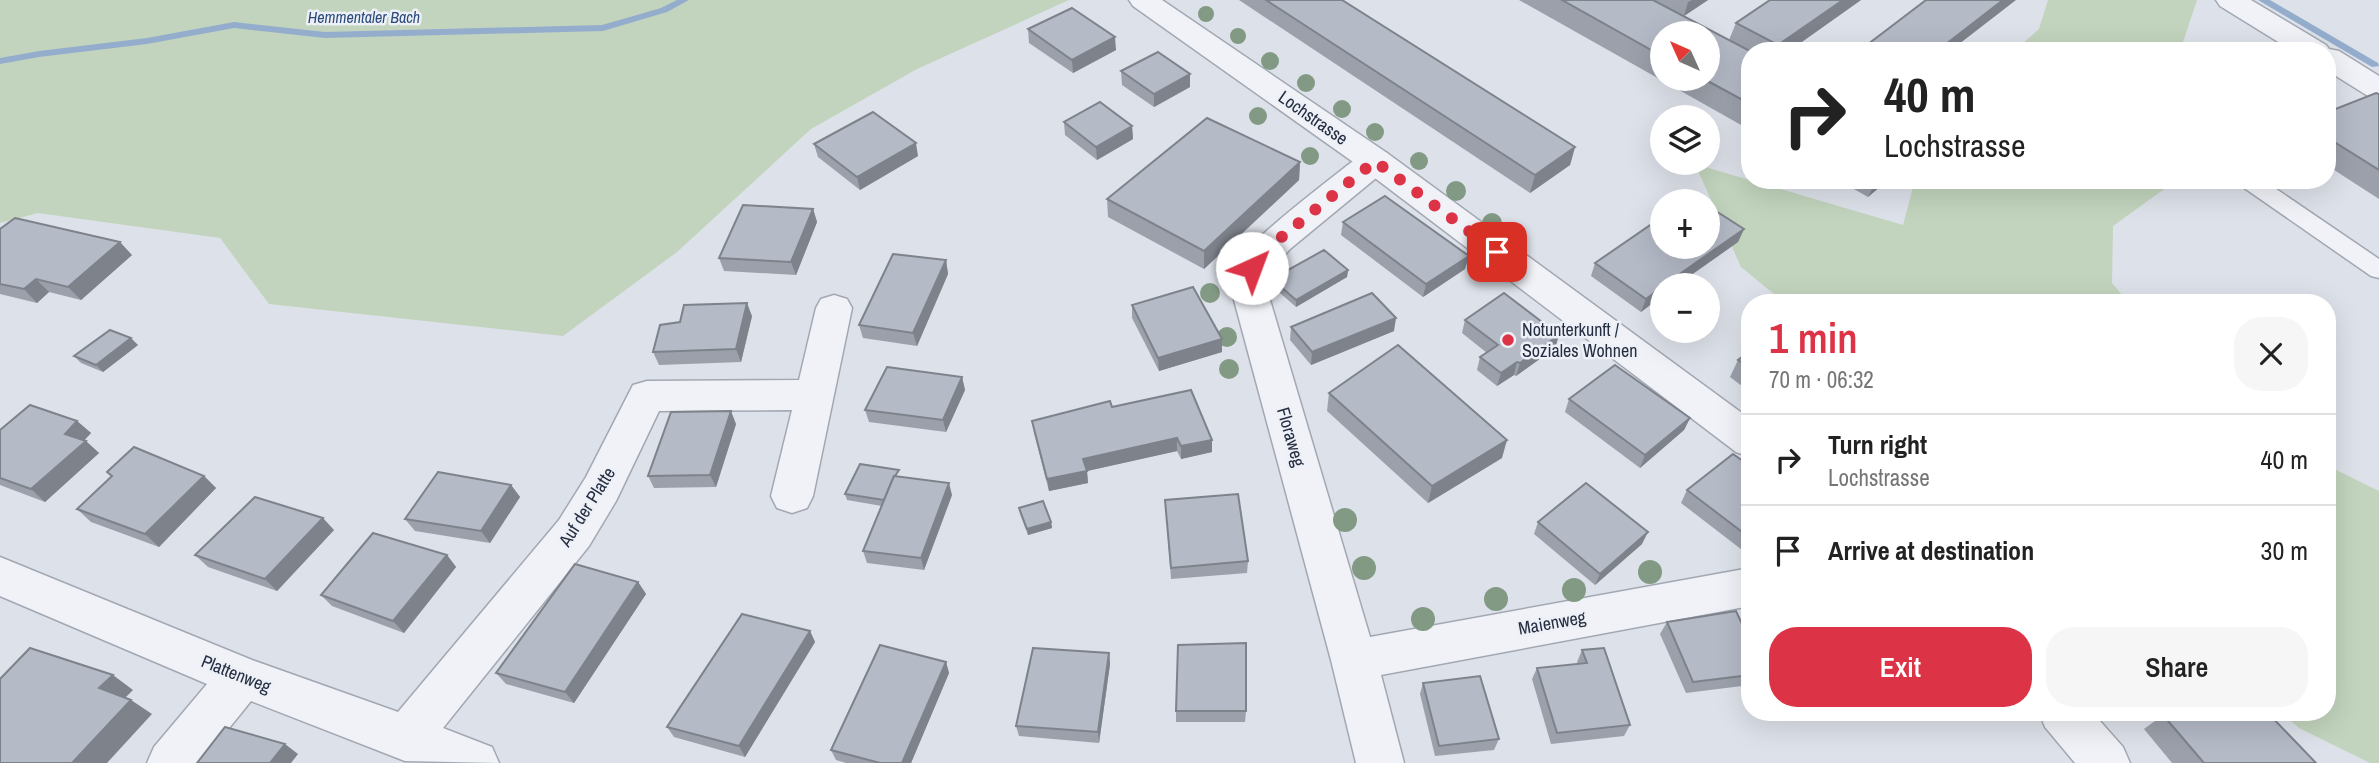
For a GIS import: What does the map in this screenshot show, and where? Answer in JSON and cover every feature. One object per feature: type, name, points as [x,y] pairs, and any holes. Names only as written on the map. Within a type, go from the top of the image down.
[{"type":"street","name":"Lochstrasse","points":[[1143,0],[1375,161],[1741,434]]},
{"type":"street","points":[[2230,0],[2300,42]]},
{"type":"street","points":[[2336,63],[2379,89]]},
{"type":"street","name":"Floraweg","points":[[1375,161],[1278,240],[1252,268],[1252,300],[1354,660],[1380,763]]},
{"type":"street","points":[[792,496],[834,308]]},
{"type":"street","name":"Auf der Platte","points":[[405,739],[574,533],[601,489],[647,396],[816,395]]},
{"type":"street","name":"Plattenweg","points":[[0,576],[242,677],[475,763]]},
{"type":"street","name":"Maienweg","points":[[1354,660],[1741,589]]},
{"type":"street","points":[[171,763],[242,677]]},
{"type":"street","points":[[2070,721],[2106,763]]},
{"type":"lane","points":[[2261,189],[2379,270]]},
{"type":"green space","points":[[0,0],[1069,0],[917,69],[811,129],[677,252],[563,336],[269,304],[220,238],[38,213],[0,223]]},
{"type":"green space","points":[[2048,0],[2197,0],[2183,42],[2024,42],[2039,29]]},
{"type":"green space","points":[[1720,171],[1741,177],[1741,189],[1780,189],[1903,225],[1913,189],[2164,189],[2113,226],[2112,283],[2121,294],[1774,294],[1741,267],[1720,220],[1720,189],[1706,189],[1700,175],[1720,175]]},
{"type":"green space","points":[[2336,470],[2379,491],[2379,763],[2370,763],[2299,728],[2291,721],[2336,721]]},
{"type":"building","points":[[1266,0],[1342,0],[1575,147],[1535,175]]},
{"type":"building","points":[[1562,0],[1653,0],[1693,21],[1650,21],[1650,49]]},
{"type":"building","points":[[1770,0],[1843,0],[1782,42],[1772,42],[1736,23]]},
{"type":"building","points":[[1926,0],[2003,0],[1949,42],[1871,42]]},
{"type":"building","points":[[1072,8],[1115,37],[1072,60],[1028,29]]},
{"type":"building","points":[[1720,35],[1741,46],[1741,99],[1720,88]]},
{"type":"building","points":[[1158,52],[1190,74],[1154,94],[1121,71]]},
{"type":"building","points":[[2379,94],[2379,170],[2336,143],[2336,109]]},
{"type":"building","points":[[1100,102],[1132,126],[1096,147],[1064,122]]},
{"type":"building","points":[[873,112],[916,143],[857,177],[814,144]]},
{"type":"building","points":[[1207,118],[1300,162],[1204,251],[1107,199]]},
{"type":"building","points":[[1385,196],[1469,256],[1426,284],[1343,222]]},
{"type":"building","points":[[743,205],[813,209],[791,262],[719,258]]},
{"type":"building","points":[[1720,214],[1744,229],[1720,246]]},
{"type":"building","points":[[15,218],[120,242],[68,287],[36,279],[24,289],[0,284],[0,229]]},
{"type":"building","points":[[1650,225],[1650,259],[1701,259],[1681,273],[1650,273],[1650,296],[1646,299],[1595,263]]},
{"type":"building","points":[[1324,250],[1348,270],[1296,300],[1272,279]]},
{"type":"building","points":[[893,254],[946,260],[913,333],[859,325]]},
{"type":"building","points":[[1193,287],[1222,339],[1158,358],[1132,305]]},
{"type":"building","points":[[1372,293],[1396,318],[1312,352],[1291,327]]},
{"type":"building","name":"Notunterkunft / Soziales Wohnen","points":[[1504,293],[1559,335],[1501,373],[1480,357],[1498,345],[1465,320]]},
{"type":"building","points":[[747,303],[736,349],[653,352],[660,325],[680,322],[684,305]]},
{"type":"building","points":[[110,330],[131,338],[96,365],[74,356]]},
{"type":"building","points":[[1398,345],[1507,440],[1432,486],[1329,393]]},
{"type":"building","points":[[1615,365],[1690,418],[1645,455],[1569,399]]},
{"type":"building","points":[[887,367],[962,377],[943,420],[865,410]]},
{"type":"building","points":[[1191,390],[1212,440],[1181,446],[1177,438],[1083,459],[1087,471],[1047,479],[1032,421],[1110,401],[1112,407]]},
{"type":"building","points":[[30,405],[77,421],[65,434],[86,441],[31,489],[0,478],[0,430]]},
{"type":"building","points":[[731,411],[710,475],[648,476],[671,412]]},
{"type":"building","points":[[134,447],[204,476],[145,534],[77,509],[112,476],[107,472]]},
{"type":"building","points":[[1733,454],[1741,460],[1741,531],[1687,490]]},
{"type":"building","points":[[860,464],[899,470],[884,500],[845,494]]},
{"type":"building","points":[[438,472],[511,485],[481,531],[405,519]]},
{"type":"building","points":[[894,476],[949,483],[921,558],[863,551]]},
{"type":"building","points":[[1586,483],[1648,532],[1600,574],[1538,522]]},
{"type":"building","points":[[1238,494],[1248,561],[1171,568],[1165,500]]},
{"type":"building","points":[[255,497],[323,518],[265,579],[195,555]]},
{"type":"building","points":[[1043,501],[1051,522],[1027,529],[1019,508]]},
{"type":"building","points":[[373,533],[447,555],[393,621],[321,595]]},
{"type":"building","points":[[575,564],[638,582],[565,692],[496,673]]},
{"type":"building","points":[[1736,611],[1741,622],[1741,676],[1693,682],[1667,622]]},
{"type":"building","points":[[742,614],[810,631],[739,746],[667,727]]},
{"type":"building","points":[[1246,643],[1246,711],[1176,711],[1178,645]]},
{"type":"building","points":[[880,645],[946,662],[902,763],[880,763],[831,750]]},
{"type":"building","points":[[30,648],[113,675],[99,688],[131,700],[72,763],[0,763],[0,679]]},
{"type":"building","points":[[1033,648],[1109,653],[1098,732],[1016,726]]},
{"type":"building","points":[[1604,648],[1630,725],[1557,733],[1537,668],[1587,663],[1582,650]]},
{"type":"building","points":[[1480,676],[1499,739],[1439,746],[1423,683]]},
{"type":"building","points":[[2168,721],[2276,721],[2316,763],[2204,763]]},
{"type":"building","points":[[225,727],[285,744],[270,763],[197,763]]},
{"type":"waterway","name":"Hemmentaler Bach","points":[[0,61],[147,41],[234,25],[325,35],[603,28],[664,10],[684,0]]},
{"type":"waterway","points":[[2263,0],[2335,42]]},
{"type":"waterway","points":[[2336,42],[2375,65]]},
{"type":"place","name":"Notunterkunft / Soziales Wohnen","points":[[1508,340]]},
{"type":"route","points":[[1252,268],[1278,240],[1375,161],[1497,252]]}]
